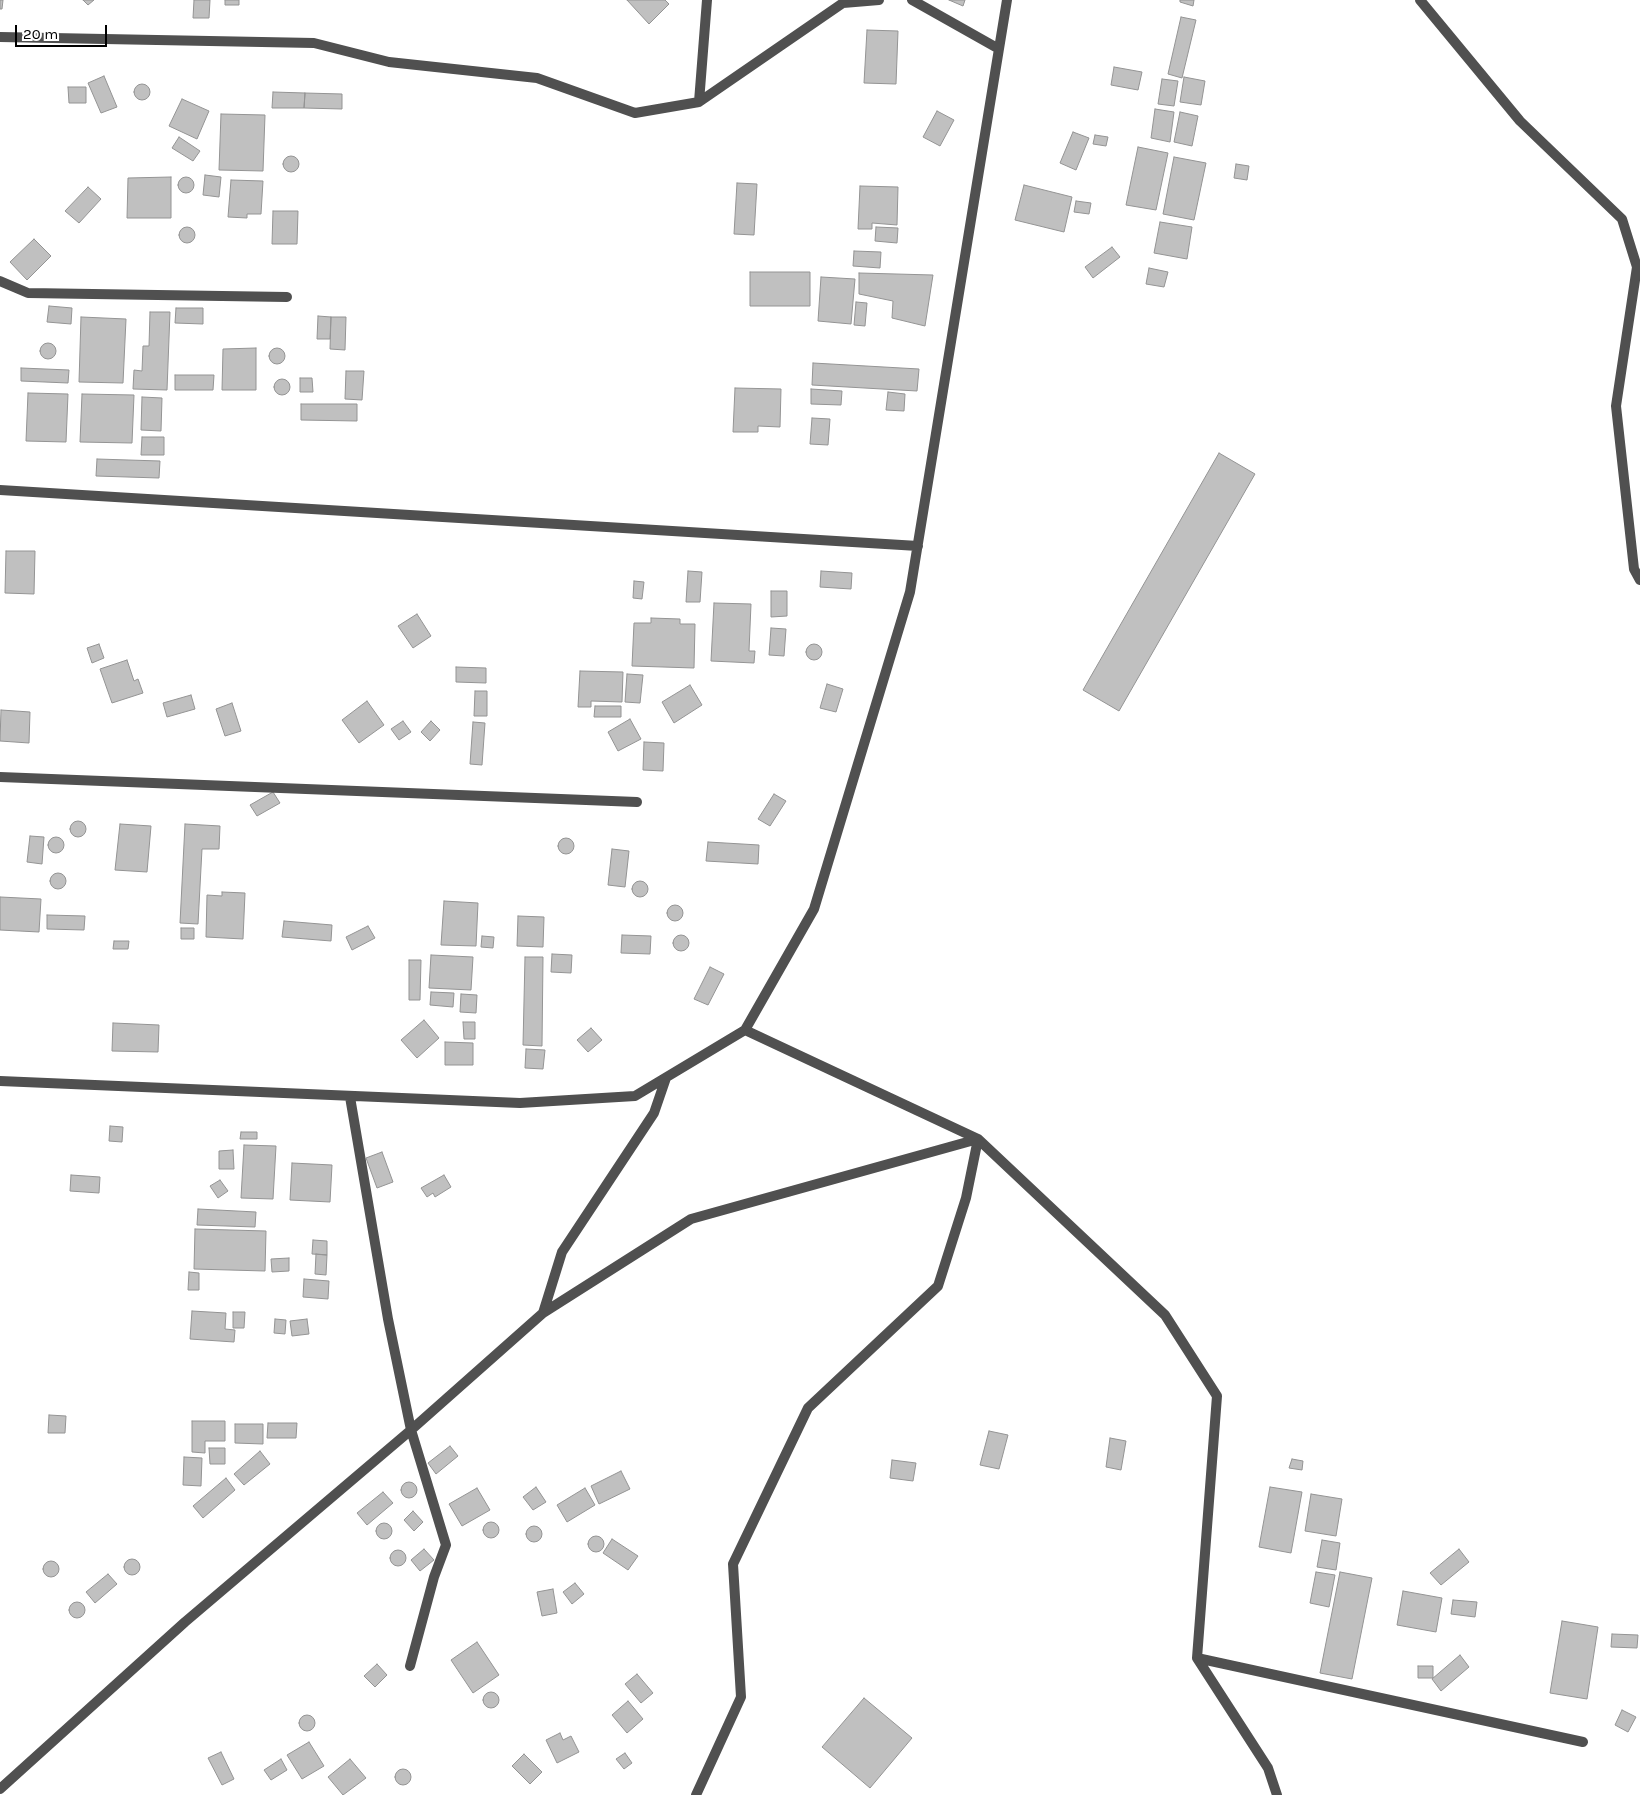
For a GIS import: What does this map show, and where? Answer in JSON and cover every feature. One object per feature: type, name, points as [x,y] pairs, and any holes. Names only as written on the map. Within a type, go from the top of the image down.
[{"type":"street","points":[[699,102],[707,0]]},
{"type":"street","points":[[0,37],[314,42],[389,62],[537,78],[635,113],[699,102],[843,3],[879,0]]},
{"type":"street","points":[[912,0],[999,49]]},
{"type":"street","points":[[0,1081],[520,1103],[635,1096],[745,1030],[814,909],[910,592],[1007,0]]},
{"type":"street","points":[[1420,0],[1520,121],[1622,219],[1637,267],[1616,406],[1634,569],[1640,580]]},
{"type":"street","points":[[0,281],[28,293],[287,297]]},
{"type":"street","points":[[0,490],[918,546]]},
{"type":"street","points":[[0,778],[637,802]]},
{"type":"street","points":[[745,1030],[978,1139],[1165,1315],[1217,1396],[1197,1658],[1268,1768],[1277,1795]]},
{"type":"street","points":[[543,1313],[562,1252],[654,1114],[666,1078]]},
{"type":"street","points":[[350,1097],[388,1319],[411,1430],[446,1545],[434,1577],[410,1666]]},
{"type":"street","points":[[0,1789],[185,1622],[411,1430],[543,1313],[691,1219],[978,1139]]},
{"type":"street","points":[[696,1795],[741,1697],[733,1564],[808,1408],[938,1286],[966,1198],[978,1139]]},
{"type":"street","points":[[1197,1658],[1583,1742]]},
{"type":"building","points":[[0,0],[3,0],[2,9],[0,9]]},
{"type":"building","points":[[83,0],[94,0],[88,5]]},
{"type":"building","points":[[194,0],[210,0],[209,18],[193,18]]},
{"type":"building","points":[[225,0],[239,0],[239,5],[225,5]]},
{"type":"building","points":[[627,0],[665,0],[669,4],[649,24]]},
{"type":"building","points":[[949,0],[965,0],[963,6]]},
{"type":"building","points":[[1180,0],[1194,0],[1193,6],[1180,2]]},
{"type":"building","points":[[1181,17],[1196,20],[1182,78],[1168,74]]},
{"type":"building","points":[[867,30],[898,31],[896,84],[864,83]]},
{"type":"building","points":[[1114,67],[1142,72],[1138,90],[1111,85]]},
{"type":"building","points":[[104,76],[117,107],[101,113],[88,83]]},
{"type":"building","points":[[1184,77],[1205,81],[1201,105],[1180,102]]},
{"type":"building","points":[[1162,79],[1178,81],[1174,106],[1158,104]]},
{"type":"building","points":[[139,84],[145,84],[150,89],[148,98],[139,100],[134,95],[134,89]]},
{"type":"building","points":[[68,87],[86,87],[86,103],[69,103]]},
{"type":"building","points":[[273,92],[305,93],[304,108],[272,108]]},
{"type":"building","points":[[305,93],[342,94],[342,109],[304,108]]},
{"type":"building","points":[[182,99],[209,111],[197,139],[169,126]]},
{"type":"building","points":[[1155,109],[1174,112],[1170,142],[1151,138]]},
{"type":"building","points":[[937,111],[954,120],[940,146],[923,137]]},
{"type":"building","points":[[1180,112],[1198,116],[1192,146],[1174,142]]},
{"type":"building","points":[[221,114],[265,115],[263,171],[219,170]]},
{"type":"building","points":[[1073,132],[1089,138],[1076,170],[1060,163]]},
{"type":"building","points":[[1095,135],[1108,137],[1106,146],[1093,144]]},
{"type":"building","points":[[179,137],[200,151],[193,161],[172,148]]},
{"type":"building","points":[[1138,147],[1168,153],[1156,210],[1126,205]]},
{"type":"building","points":[[291,156],[297,158],[299,164],[297,170],[291,172],[285,170],[283,164],[285,158]]},
{"type":"building","points":[[1174,157],[1206,163],[1194,220],[1163,214]]},
{"type":"building","points":[[1236,164],[1249,166],[1247,180],[1234,178]]},
{"type":"building","points":[[205,175],[221,177],[219,197],[203,195]]},
{"type":"building","points":[[171,177],[171,218],[127,218],[128,178]]},
{"type":"building","points":[[183,177],[189,177],[194,182],[192,191],[183,193],[178,188],[178,182]]},
{"type":"building","points":[[231,180],[263,181],[261,214],[247,214],[247,218],[228,217]]},
{"type":"building","points":[[737,183],[757,184],[754,235],[734,234]]},
{"type":"building","points":[[1024,185],[1072,197],[1064,232],[1015,220]]},
{"type":"building","points":[[860,186],[898,187],[897,225],[872,223],[872,229],[858,229]]},
{"type":"building","points":[[88,187],[101,199],[79,223],[65,211]]},
{"type":"building","points":[[1076,201],[1091,203],[1089,214],[1074,212]]},
{"type":"building","points":[[273,211],[298,211],[297,244],[272,244]]},
{"type":"building","points":[[1160,222],[1192,227],[1187,259],[1154,253]]},
{"type":"building","points":[[184,227],[190,227],[195,232],[193,241],[184,243],[179,238],[179,232]]},
{"type":"building","points":[[876,227],[898,228],[897,243],[875,241]]},
{"type":"building","points":[[34,239],[51,256],[27,280],[10,262]]},
{"type":"building","points":[[1112,247],[1120,257],[1093,278],[1085,267]]},
{"type":"building","points":[[854,251],[881,252],[880,268],[853,266]]},
{"type":"building","points":[[1149,268],[1168,272],[1164,287],[1146,284]]},
{"type":"building","points":[[750,272],[810,272],[810,306],[750,306]]},
{"type":"building","points":[[859,273],[933,275],[925,326],[892,318],[893,301],[859,294]]},
{"type":"building","points":[[821,277],[855,279],[851,324],[818,321]]},
{"type":"building","points":[[856,302],[867,303],[865,326],[854,325]]},
{"type":"building","points":[[49,306],[72,308],[71,324],[47,322]]},
{"type":"building","points":[[176,308],[203,308],[203,324],[175,323]]},
{"type":"building","points":[[150,312],[170,312],[167,390],[133,389],[134,370],[142,371],[143,346],[149,346]]},
{"type":"building","points":[[318,316],[331,317],[330,339],[317,339]]},
{"type":"building","points":[[81,317],[126,319],[123,383],[79,382]]},
{"type":"building","points":[[331,317],[346,317],[345,350],[330,349]]},
{"type":"building","points":[[45,343],[51,343],[56,348],[54,357],[45,359],[40,354],[40,348]]},
{"type":"building","points":[[256,348],[256,390],[222,390],[223,349]]},
{"type":"building","points":[[274,348],[280,348],[285,353],[283,362],[274,364],[269,359],[269,353]]},
{"type":"building","points":[[813,363],[919,369],[917,391],[812,385]]},
{"type":"building","points":[[21,368],[69,370],[68,383],[21,381]]},
{"type":"building","points":[[346,371],[364,371],[362,400],[345,399]]},
{"type":"building","points":[[175,375],[214,375],[213,390],[175,390]]},
{"type":"building","points":[[300,378],[312,378],[313,392],[300,392]]},
{"type":"building","points":[[279,379],[285,379],[290,384],[288,393],[279,395],[274,390],[274,384]]},
{"type":"building","points":[[735,388],[781,389],[780,427],[758,426],[758,432],[733,432]]},
{"type":"building","points":[[811,389],[842,391],[841,405],[811,404]]},
{"type":"building","points":[[888,392],[905,394],[904,411],[886,410]]},
{"type":"building","points":[[28,393],[68,394],[66,442],[26,441]]},
{"type":"building","points":[[82,394],[134,395],[132,443],[80,442]]},
{"type":"building","points":[[142,397],[162,398],[161,431],[141,430]]},
{"type":"building","points":[[301,404],[357,404],[357,421],[301,420]]},
{"type":"building","points":[[812,418],[830,419],[828,445],[810,444]]},
{"type":"building","points":[[142,437],[164,437],[164,455],[141,455]]},
{"type":"building","points":[[1219,453],[1255,474],[1119,711],[1083,690]]},
{"type":"building","points":[[97,459],[160,461],[159,478],[96,476]]},
{"type":"building","points":[[6,551],[35,551],[34,594],[5,593]]},
{"type":"building","points":[[688,571],[702,572],[700,602],[686,602]]},
{"type":"building","points":[[821,571],[852,573],[851,589],[820,587]]},
{"type":"building","points":[[634,581],[644,582],[642,599],[633,598]]},
{"type":"building","points":[[771,591],[787,591],[787,616],[771,617]]},
{"type":"building","points":[[714,603],[751,604],[749,651],[755,651],[754,663],[711,661]]},
{"type":"building","points":[[417,614],[431,636],[413,648],[398,626]]},
{"type":"building","points":[[651,618],[680,619],[680,624],[695,624],[694,668],[632,666],[634,623],[651,623]]},
{"type":"building","points":[[771,628],[786,629],[784,656],[769,655]]},
{"type":"building","points":[[99,644],[104,658],[92,663],[87,648]]},
{"type":"building","points":[[811,644],[817,644],[822,649],[820,658],[811,660],[806,655],[806,649]]},
{"type":"building","points":[[127,660],[134,681],[138,679],[143,693],[112,703],[100,669]]},
{"type":"building","points":[[456,667],[486,668],[486,683],[456,682]]},
{"type":"building","points":[[580,671],[623,672],[622,702],[591,701],[591,707],[578,707]]},
{"type":"building","points":[[627,674],[643,675],[640,703],[625,702]]},
{"type":"building","points":[[827,684],[843,689],[836,712],[820,708]]},
{"type":"building","points":[[690,685],[702,705],[674,723],[662,702]]},
{"type":"building","points":[[475,691],[487,691],[487,716],[474,716]]},
{"type":"building","points":[[191,695],[195,709],[167,717],[163,703]]},
{"type":"building","points":[[367,701],[384,725],[359,743],[342,720]]},
{"type":"building","points":[[232,703],[241,731],[225,736],[216,709]]},
{"type":"building","points":[[595,706],[621,706],[621,717],[594,717]]},
{"type":"building","points":[[1,710],[30,712],[29,743],[0,741]]},
{"type":"building","points":[[630,719],[641,739],[618,751],[608,732]]},
{"type":"building","points":[[403,721],[411,732],[399,740],[391,729]]},
{"type":"building","points":[[431,721],[440,730],[430,741],[421,732]]},
{"type":"building","points":[[473,722],[485,723],[482,765],[470,764]]},
{"type":"building","points":[[644,742],[664,743],[663,771],[643,770]]},
{"type":"building","points":[[273,792],[280,803],[257,816],[250,805]]},
{"type":"building","points":[[774,794],[786,801],[770,826],[758,819]]},
{"type":"building","points":[[78,821],[84,823],[86,829],[84,835],[78,837],[72,835],[70,829],[72,823]]},
{"type":"building","points":[[120,824],[151,826],[147,872],[115,870]]},
{"type":"building","points":[[185,824],[220,826],[219,849],[202,849],[198,924],[180,923]]},
{"type":"building","points":[[30,836],[44,837],[42,864],[27,862]]},
{"type":"building","points":[[53,837],[59,837],[64,842],[62,851],[53,853],[48,848],[48,842]]},
{"type":"building","points":[[563,838],[569,838],[574,843],[572,852],[563,854],[558,849],[558,843]]},
{"type":"building","points":[[708,842],[759,845],[758,864],[706,861]]},
{"type":"building","points":[[612,849],[629,851],[625,887],[608,885]]},
{"type":"building","points":[[55,873],[61,873],[66,878],[64,887],[55,889],[50,884],[50,878]]},
{"type":"building","points":[[637,881],[643,881],[648,886],[646,895],[637,897],[632,892],[632,886]]},
{"type":"building","points":[[222,892],[245,893],[243,939],[206,937],[207,895],[222,896]]},
{"type":"building","points":[[0,897],[41,899],[39,932],[0,930]]},
{"type":"building","points":[[444,901],[478,903],[476,946],[441,945]]},
{"type":"building","points":[[672,905],[678,905],[683,910],[681,919],[672,921],[667,916],[667,910]]},
{"type":"building","points":[[47,915],[85,916],[84,930],[47,929]]},
{"type":"building","points":[[518,916],[544,917],[543,947],[517,946]]},
{"type":"building","points":[[284,921],[332,925],[331,941],[282,937]]},
{"type":"building","points":[[368,926],[375,938],[352,950],[346,937]]},
{"type":"building","points":[[181,928],[194,928],[194,939],[181,939]]},
{"type":"building","points":[[622,935],[651,936],[650,954],[621,953]]},
{"type":"building","points":[[678,935],[684,935],[689,940],[687,949],[678,951],[673,946],[673,940]]},
{"type":"building","points":[[482,936],[494,937],[493,948],[481,947]]},
{"type":"building","points":[[114,941],[129,941],[128,949],[113,949]]},
{"type":"building","points":[[552,954],[572,955],[571,973],[551,972]]},
{"type":"building","points":[[431,955],[473,957],[471,990],[429,988]]},
{"type":"building","points":[[525,957],[543,957],[542,1046],[523,1045]]},
{"type":"building","points":[[409,960],[421,960],[420,1000],[409,1000]]},
{"type":"building","points":[[710,967],[724,974],[708,1005],[694,999]]},
{"type":"building","points":[[431,992],[454,993],[453,1007],[430,1005]]},
{"type":"building","points":[[461,994],[477,995],[476,1013],[460,1012]]},
{"type":"building","points":[[424,1020],[439,1038],[417,1058],[401,1040]]},
{"type":"building","points":[[463,1022],[475,1022],[475,1039],[464,1039]]},
{"type":"building","points":[[113,1023],[159,1025],[158,1052],[112,1051]]},
{"type":"building","points":[[591,1028],[602,1040],[588,1052],[577,1040]]},
{"type":"building","points":[[445,1042],[473,1043],[473,1065],[445,1065]]},
{"type":"building","points":[[526,1049],[545,1050],[543,1069],[525,1068]]},
{"type":"building","points":[[110,1126],[123,1127],[122,1142],[109,1141]]},
{"type":"building","points":[[241,1132],[257,1132],[257,1139],[240,1139]]},
{"type":"building","points":[[244,1145],[276,1146],[273,1199],[241,1198]]},
{"type":"building","points":[[233,1150],[234,1169],[219,1169],[219,1151]]},
{"type":"building","points":[[382,1152],[393,1182],[377,1188],[366,1158]]},
{"type":"building","points":[[292,1163],[332,1165],[330,1202],[290,1200]]},
{"type":"building","points":[[71,1175],[100,1177],[99,1193],[70,1191]]},
{"type":"building","points":[[444,1175],[451,1187],[435,1197],[433,1193],[427,1197],[421,1188]]},
{"type":"building","points":[[220,1180],[228,1191],[218,1198],[210,1186]]},
{"type":"building","points":[[198,1209],[256,1212],[255,1227],[197,1225]]},
{"type":"building","points":[[195,1229],[266,1231],[265,1271],[194,1269]]},
{"type":"building","points":[[313,1240],[327,1241],[327,1255],[312,1254]]},
{"type":"building","points":[[316,1254],[327,1255],[326,1275],[315,1274]]},
{"type":"building","points":[[289,1258],[289,1271],[272,1272],[271,1259]]},
{"type":"building","points":[[189,1272],[199,1273],[199,1290],[188,1290]]},
{"type":"building","points":[[304,1279],[329,1281],[328,1299],[303,1297]]},
{"type":"building","points":[[192,1311],[226,1313],[225,1329],[235,1330],[234,1342],[190,1339]]},
{"type":"building","points":[[233,1312],[245,1312],[244,1328],[233,1328]]},
{"type":"building","points":[[275,1319],[286,1320],[285,1334],[274,1333]]},
{"type":"building","points":[[307,1319],[309,1334],[292,1336],[290,1321]]},
{"type":"building","points":[[49,1415],[66,1416],[65,1433],[48,1433]]},
{"type":"building","points":[[192,1421],[225,1421],[225,1441],[205,1441],[205,1453],[192,1452]]},
{"type":"building","points":[[268,1423],[297,1423],[296,1438],[267,1438]]},
{"type":"building","points":[[235,1424],[263,1424],[263,1444],[235,1443]]},
{"type":"building","points":[[989,1431],[1008,1435],[999,1469],[980,1465]]},
{"type":"building","points":[[1110,1438],[1126,1441],[1121,1470],[1106,1467]]},
{"type":"building","points":[[450,1446],[458,1456],[436,1474],[428,1463]]},
{"type":"building","points":[[209,1448],[225,1448],[225,1464],[210,1464]]},
{"type":"building","points":[[260,1451],[270,1464],[244,1485],[234,1474]]},
{"type":"building","points":[[184,1457],[202,1458],[201,1486],[183,1485]]},
{"type":"building","points":[[1292,1459],[1303,1461],[1302,1470],[1289,1468]]},
{"type":"building","points":[[892,1460],[916,1463],[913,1481],[890,1478]]},
{"type":"building","points":[[621,1471],[630,1489],[599,1504],[591,1486]]},
{"type":"building","points":[[226,1478],[235,1490],[203,1518],[193,1506]]},
{"type":"building","points":[[406,1482],[412,1482],[417,1487],[415,1496],[406,1498],[401,1493],[401,1487]]},
{"type":"building","points":[[536,1487],[546,1502],[533,1510],[523,1497]]},
{"type":"building","points":[[1270,1487],[1302,1492],[1291,1553],[1259,1547]]},
{"type":"building","points":[[477,1488],[490,1510],[462,1526],[449,1504]]},
{"type":"building","points":[[585,1488],[595,1505],[567,1522],[557,1505]]},
{"type":"building","points":[[383,1492],[393,1503],[367,1525],[357,1513]]},
{"type":"building","points":[[1311,1494],[1342,1499],[1336,1536],[1305,1531]]},
{"type":"building","points":[[413,1511],[423,1522],[414,1531],[404,1520]]},
{"type":"building","points":[[491,1522],[497,1524],[499,1530],[497,1536],[491,1538],[485,1536],[483,1530],[485,1524]]},
{"type":"building","points":[[381,1523],[387,1523],[392,1528],[390,1537],[381,1539],[376,1534],[376,1528]]},
{"type":"building","points":[[534,1526],[540,1528],[542,1534],[540,1540],[534,1542],[528,1540],[526,1534],[528,1528]]},
{"type":"building","points":[[593,1536],[599,1536],[604,1541],[602,1550],[593,1552],[588,1547],[588,1541]]},
{"type":"building","points":[[612,1539],[638,1556],[628,1570],[603,1553]]},
{"type":"building","points":[[1322,1540],[1340,1543],[1336,1570],[1317,1567]]},
{"type":"building","points":[[424,1549],[434,1560],[420,1571],[411,1560]]},
{"type":"building","points":[[1459,1549],[1469,1562],[1441,1585],[1430,1573]]},
{"type":"building","points":[[398,1550],[404,1552],[406,1558],[404,1564],[398,1566],[392,1564],[390,1558],[392,1552]]},
{"type":"building","points":[[129,1559],[135,1559],[140,1564],[138,1573],[129,1575],[124,1570],[124,1564]]},
{"type":"building","points":[[51,1561],[57,1563],[59,1569],[57,1575],[51,1577],[45,1575],[43,1569],[45,1563]]},
{"type":"building","points":[[1316,1572],[1335,1575],[1329,1607],[1310,1603]]},
{"type":"building","points":[[1340,1572],[1372,1578],[1352,1679],[1320,1673]]},
{"type":"building","points":[[108,1574],[117,1584],[95,1603],[86,1592]]},
{"type":"building","points":[[575,1583],[584,1594],[572,1604],[563,1592]]},
{"type":"building","points":[[553,1589],[557,1613],[542,1616],[537,1592]]},
{"type":"building","points":[[1403,1591],[1442,1598],[1436,1632],[1397,1625]]},
{"type":"building","points":[[1453,1600],[1477,1602],[1475,1617],[1451,1614]]},
{"type":"building","points":[[74,1602],[80,1602],[85,1607],[83,1616],[74,1618],[69,1613],[69,1607]]},
{"type":"building","points":[[1562,1621],[1598,1627],[1587,1699],[1550,1693]]},
{"type":"building","points":[[1612,1634],[1638,1635],[1637,1648],[1611,1647]]},
{"type":"building","points":[[477,1642],[499,1675],[473,1693],[451,1660]]},
{"type":"building","points":[[1460,1655],[1469,1667],[1441,1691],[1432,1679]]},
{"type":"building","points":[[377,1664],[387,1675],[375,1687],[364,1676]]},
{"type":"building","points":[[1418,1666],[1433,1666],[1433,1678],[1418,1678]]},
{"type":"building","points":[[637,1674],[653,1693],[641,1703],[625,1684]]},
{"type":"building","points":[[491,1692],[497,1694],[499,1700],[497,1706],[491,1708],[485,1706],[483,1700],[485,1694]]},
{"type":"building","points":[[864,1698],[912,1738],[870,1788],[822,1747]]},
{"type":"building","points":[[628,1701],[643,1719],[627,1733],[612,1715]]},
{"type":"building","points":[[1622,1710],[1636,1717],[1628,1732],[1615,1725]]},
{"type":"building","points":[[307,1715],[313,1717],[315,1723],[313,1729],[307,1731],[301,1729],[299,1723],[301,1717]]},
{"type":"building","points":[[560,1733],[563,1740],[571,1736],[579,1752],[557,1763],[546,1740]]},
{"type":"building","points":[[309,1742],[324,1766],[302,1779],[287,1755]]},
{"type":"building","points":[[221,1752],[234,1779],[222,1785],[208,1758]]},
{"type":"building","points":[[625,1753],[632,1763],[624,1769],[616,1759]]},
{"type":"building","points":[[524,1754],[542,1772],[530,1784],[512,1766]]},
{"type":"building","points":[[281,1759],[287,1770],[271,1780],[264,1770]]},
{"type":"building","points":[[350,1759],[366,1778],[343,1795],[328,1777]]},
{"type":"building","points":[[403,1769],[409,1771],[411,1777],[409,1783],[403,1785],[397,1783],[395,1777],[397,1771]]}]
